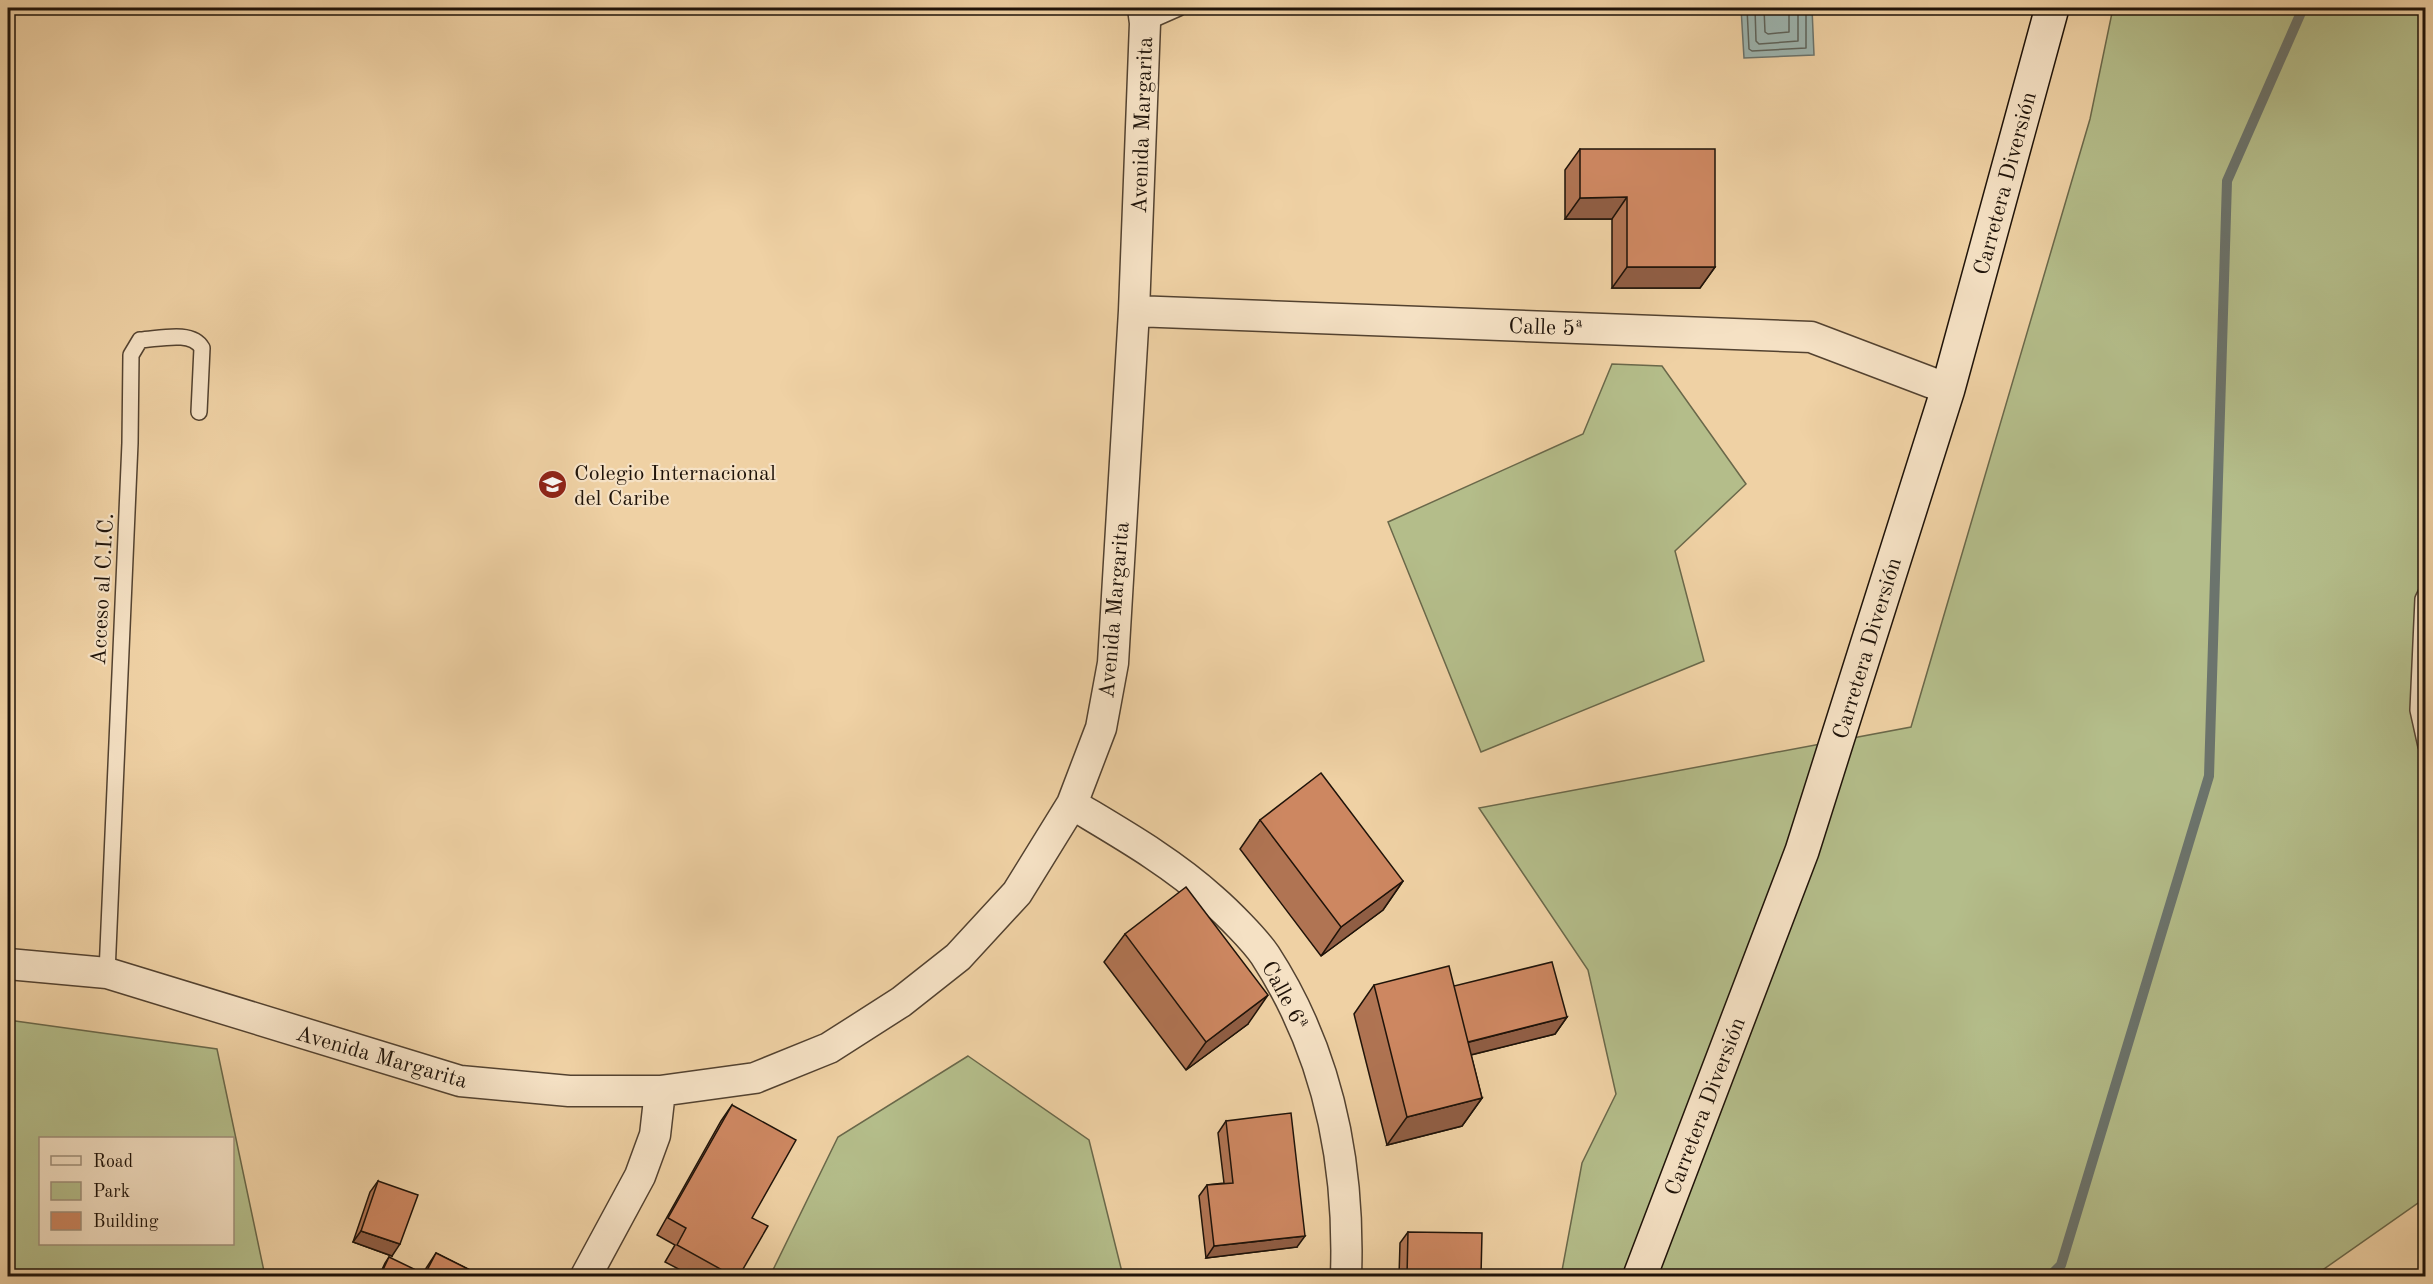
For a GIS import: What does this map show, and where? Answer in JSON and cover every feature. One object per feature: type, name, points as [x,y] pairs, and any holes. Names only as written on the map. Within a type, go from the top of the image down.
[{"type":"main road","name":"Carretera Diversión","points":[[1640,1276],[1802,851],[1948,389],[2052,8]]},
{"type":"street","name":"Avenida Margarita","points":[[8,964],[107,973],[460,1081],[569,1091],[660,1091],[754,1078],[829,1048],[901,1002],[958,957],[1017,893],[1072,804],[1101,728],[1113,663],[1134,311],[1144,15]]},
{"type":"street","name":"Calle 5ª","points":[[1134,311],[1811,337],[1948,389]]},
{"type":"street","name":"Calle 6ª","points":[[1072,804],[1166,862],[1212,899],[1263,953],[1303,1023],[1327,1089],[1343,1171],[1346,1276]]},
{"type":"street","points":[[586,1276],[640,1176],[655,1135],[660,1091]]},
{"type":"lane","points":[[1144,15],[1179,8]]},
{"type":"lane","name":"Acceso al C.I.C.","points":[[107,973],[130,442],[131,355],[140,340],[190,337],[198,341],[202,348],[200,412]]},
{"type":"lane","points":[[2426,593],[2423,599],[2418,710],[2426,747]]},
{"type":"green space","points":[[2113,8],[2425,8],[2425,1198],[2314,1276],[1561,1276],[1582,1163],[1616,1094],[1588,970],[1479,808],[1911,727],[2090,119]]},
{"type":"green space","points":[[1612,364],[1662,366],[1746,484],[1675,551],[1704,661],[1481,752],[1388,522],[1583,434]]},
{"type":"green space","points":[[8,1020],[217,1049],[265,1276],[8,1276]]},
{"type":"green space","points":[[968,1056],[1089,1140],[1123,1276],[770,1276],[838,1137]]},
{"type":"water","points":[[1741,8],[1812,8],[1814,55],[1744,58]]},
{"type":"building","points":[[1580,149],[1715,149],[1715,267],[1627,267],[1627,197],[1580,198]]},
{"type":"building","points":[[1321,773],[1403,881],[1341,927],[1260,820]]},
{"type":"building","points":[[1186,887],[1268,995],[1206,1042],[1125,934]]},
{"type":"building","points":[[1552,962],[1567,1017],[1468,1042],[1454,986]]},
{"type":"building","points":[[1449,966],[1482,1098],[1407,1117],[1374,985]]},
{"type":"building","points":[[732,1105],[796,1140],[752,1218],[768,1226],[739,1276],[733,1276],[677,1245],[686,1228],[668,1218]]},
{"type":"building","points":[[1291,1113],[1305,1236],[1214,1246],[1207,1185],[1233,1183],[1226,1121]]},
{"type":"building","points":[[378,1181],[418,1195],[400,1244],[361,1231]]},
{"type":"building","points":[[1408,1232],[1482,1233],[1481,1276],[1407,1276]]},
{"type":"building","points":[[436,1253],[482,1276],[424,1276]]},
{"type":"building","points":[[389,1257],[414,1269],[410,1276],[380,1276]]},
{"type":"waterway","points":[[2050,1276],[2061,1265],[2209,776],[2227,181],[2303,8]]},
{"type":"place","name":"Colegio Internacional del Caribe","points":[[553,485]]}]
